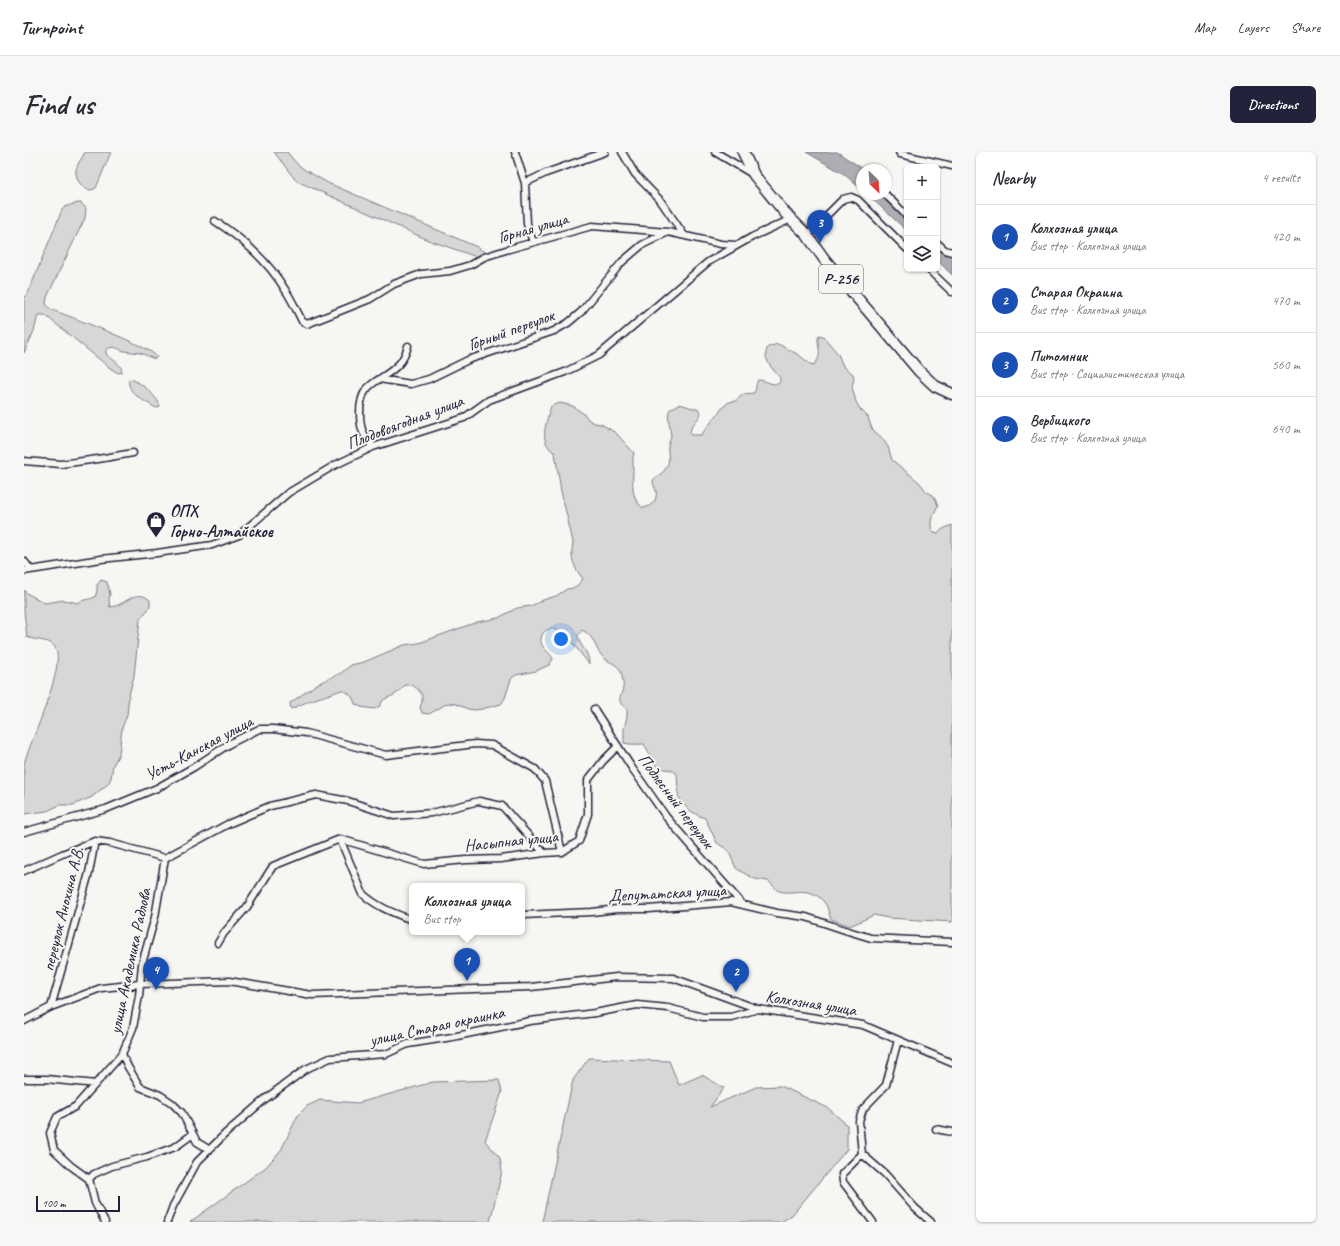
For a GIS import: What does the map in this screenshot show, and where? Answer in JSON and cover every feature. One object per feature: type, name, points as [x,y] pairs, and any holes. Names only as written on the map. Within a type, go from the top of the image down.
[{"type":"main road","name":"Р-256","points":[[743,152],[754,175],[791,219],[807,235],[825,260],[919,371],[935,386],[952,394]]},
{"type":"street","points":[[515,152],[525,183],[527,224],[533,242]]},
{"type":"street","points":[[525,183],[546,173],[605,152]]},
{"type":"street","points":[[622,152],[635,174],[660,200],[684,235]]},
{"type":"street","points":[[716,152],[754,175]]},
{"type":"street","points":[[899,152],[900,154],[952,166]]},
{"type":"street","points":[[807,235],[843,199],[850,197],[858,200],[904,246]]},
{"type":"street","points":[[891,200],[904,213]]},
{"type":"street","name":"Плодовоягодная улица","points":[[27,570],[212,545],[239,535],[288,493],[335,464],[373,446],[464,418],[490,400],[565,372],[599,355],[708,262],[736,245],[791,219]]},
{"type":"street","name":"Горная улица","points":[[215,221],[232,232],[251,248],[272,270],[286,291],[302,321],[307,324],[370,299],[394,284],[421,274],[450,271],[470,265],[484,257],[592,226],[668,232],[721,244],[736,245]]},
{"type":"street","name":"Горный переулок","points":[[379,380],[411,384],[429,379],[468,360],[554,331],[581,312],[622,262],[642,245],[668,232]]},
{"type":"street","points":[[940,246],[945,250],[952,252]]},
{"type":"street","points":[[931,272],[952,292]]},
{"type":"street","points":[[373,446],[361,430],[360,402],[364,392],[371,384],[379,380],[398,365],[408,346]]},
{"type":"street","points":[[24,460],[61,464],[133,453]]},
{"type":"street","points":[[24,561],[27,570]]},
{"type":"street","name":"Подлесный переулок","points":[[594,709],[667,818],[743,905]]},
{"type":"street","name":"Усть-Канская улица","points":[[24,832],[106,810],[157,788],[194,767],[229,744],[259,729],[306,733],[386,755],[475,744],[492,745],[535,769],[545,781],[562,852]]},
{"type":"street","name":"Насыпная улица","points":[[340,839],[424,864],[466,860],[501,859],[562,852],[579,841],[588,814],[588,780],[603,761],[618,746]]},
{"type":"street","points":[[24,871],[94,841],[110,843],[165,858],[228,824],[270,806],[316,795],[348,801],[394,816],[432,813],[479,800],[487,802],[502,806],[544,853]]},
{"type":"street","points":[[218,943],[224,932],[247,907],[273,866],[340,839],[363,894],[386,911],[409,919]]},
{"type":"street","name":"переулок Анохина А.В.","points":[[51,1007],[89,873],[94,841]]},
{"type":"street","name":"улица Академика Радлова","points":[[89,1179],[70,1166],[54,1150],[50,1133],[57,1117],[76,1106],[122,1054],[133,1028],[142,964],[155,917],[165,858]]},
{"type":"street","name":"Депутатская улица","points":[[525,915],[592,912],[617,909],[649,910],[731,902],[777,913],[806,917],[848,932],[871,938],[952,942]]},
{"type":"street","name":"Колхозная улица","points":[[24,1021],[51,1007],[101,988],[140,984],[229,981],[312,995],[531,987],[617,977],[673,978],[758,1009],[863,1025],[952,1063]]},
{"type":"street","name":"улица Старая окраинка","points":[[167,1222],[173,1206],[197,1162],[265,1099],[306,1070],[330,1058],[386,1054],[408,1044],[452,1037],[530,1021],[595,1013],[637,1005],[668,1008],[703,1017],[731,1017],[758,1009]]},
{"type":"street","points":[[898,1040],[886,1085],[863,1108],[859,1121],[862,1154],[884,1174],[915,1208],[931,1222]]},
{"type":"street","points":[[122,1054],[140,1087],[160,1095],[172,1103],[182,1113],[197,1142],[210,1150]]},
{"type":"street","points":[[24,1079],[46,1079],[96,1084]]},
{"type":"street","points":[[936,1129],[952,1132]]},
{"type":"street","points":[[105,1222],[95,1203],[89,1179],[94,1174],[112,1166],[147,1157],[175,1147],[193,1134]]},
{"type":"street","points":[[862,1154],[842,1174],[843,1182],[873,1222]]},
{"type":"shaded area","points":[[85,152],[111,152],[96,188],[91,190],[81,185],[76,173],[78,165]]},
{"type":"shaded area","points":[[274,152],[287,152],[297,164],[328,183],[477,247],[486,253],[482,256],[474,256],[428,240],[299,182],[294,178]]},
{"type":"shaded area","points":[[806,152],[837,152],[856,164],[856,185],[844,174]]},
{"type":"shaded area","points":[[873,200],[889,200],[904,216],[904,228]]},
{"type":"shaded area","points":[[81,203],[86,208],[85,218],[47,297],[46,304],[50,309],[125,339],[151,352],[157,357],[155,359],[140,353],[124,351],[111,347],[106,350],[106,354],[120,366],[122,372],[118,373],[45,315],[38,315],[34,331],[24,353],[24,297],[28,293],[63,208]]},
{"type":"shaded area","points":[[940,246],[952,256],[952,275],[940,263]]},
{"type":"shaded area","points":[[819,335],[823,336],[838,354],[843,366],[853,374],[854,378],[852,387],[856,402],[860,409],[868,417],[872,429],[882,438],[888,447],[892,460],[919,482],[927,492],[933,495],[936,500],[938,506],[931,521],[932,531],[938,533],[952,525],[952,922],[888,918],[874,915],[850,926],[831,919],[825,904],[818,896],[806,892],[782,892],[777,890],[768,881],[755,879],[736,868],[728,850],[717,843],[705,818],[692,812],[681,802],[678,793],[677,774],[672,770],[657,766],[644,744],[624,743],[624,729],[627,709],[620,702],[623,680],[620,669],[602,656],[590,636],[582,630],[578,635],[580,643],[589,659],[589,664],[575,646],[562,633],[555,629],[549,629],[543,633],[541,642],[543,647],[553,659],[549,665],[536,671],[516,675],[511,679],[505,698],[501,704],[475,710],[448,703],[429,714],[422,713],[420,707],[422,697],[420,692],[412,685],[405,685],[396,694],[383,700],[380,706],[374,709],[361,707],[355,704],[350,695],[342,690],[309,701],[291,709],[290,703],[317,684],[341,673],[351,665],[364,662],[404,645],[419,643],[477,622],[498,618],[517,608],[531,606],[556,596],[579,584],[583,579],[573,562],[573,542],[561,491],[555,453],[549,448],[545,437],[546,425],[551,406],[560,403],[573,406],[589,420],[594,423],[601,424],[616,433],[634,453],[633,490],[636,500],[643,508],[651,505],[655,500],[656,491],[653,481],[664,471],[668,464],[668,445],[671,437],[669,419],[670,409],[680,404],[699,410],[701,413],[692,426],[690,432],[691,435],[701,435],[724,406],[729,402],[735,401],[744,394],[754,393],[758,380],[775,384],[780,382],[780,378],[771,367],[767,359],[766,351],[768,347],[778,344],[814,365],[819,357]]},
{"type":"shaded area","points":[[129,379],[138,382],[147,389],[160,406],[158,408],[154,407],[137,396],[130,388]]},
{"type":"shaded area","points":[[101,580],[107,582],[110,594],[110,607],[121,604],[130,598],[140,595],[150,600],[150,607],[140,619],[134,676],[129,695],[127,715],[122,728],[119,754],[113,765],[111,778],[108,784],[92,797],[73,805],[60,805],[47,811],[24,814],[24,764],[52,686],[56,670],[57,657],[53,644],[27,637],[24,611],[24,590],[28,594],[45,603],[64,600],[78,603],[95,597],[97,585]]},
{"type":"shaded area","points":[[589,1058],[669,1061],[679,1085],[702,1075],[724,1088],[710,1107],[756,1087],[781,1086],[828,1108],[847,1125],[847,1149],[792,1215],[781,1222],[542,1222],[573,1080]]},
{"type":"shaded area","points":[[499,1080],[502,1092],[485,1141],[500,1158],[502,1171],[490,1222],[190,1222],[266,1167],[281,1150],[298,1115],[307,1106],[320,1100],[358,1103],[433,1082]]},
{"type":"place","name":"Питомник","points":[[820,243]]},
{"type":"place","name":"ОПХ Горно-Алтайское","points":[[156,538]]},
{"type":"place","name":"Колхозная улица","points":[[467,981]]},
{"type":"place","name":"Вербицкого","points":[[156,990]]},
{"type":"place","name":"Старая Окраина","points":[[736,992]]}]
